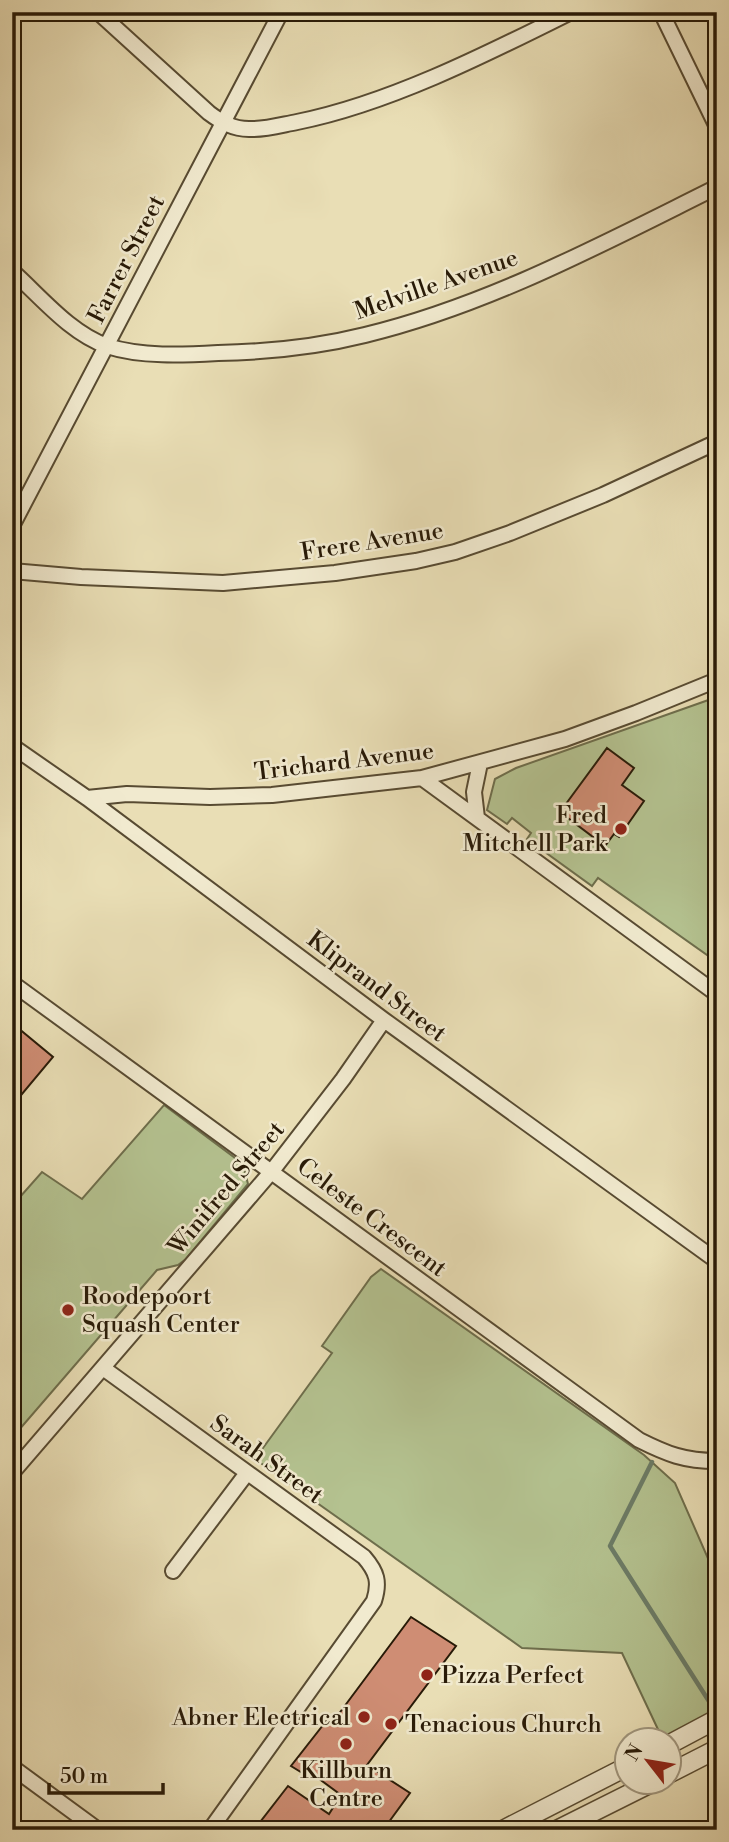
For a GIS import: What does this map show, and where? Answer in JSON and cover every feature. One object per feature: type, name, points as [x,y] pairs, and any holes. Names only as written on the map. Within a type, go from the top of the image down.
[{"type":"street","points":[[98,12],[179,87],[222,122],[250,130],[340,112],[374,100],[454,67],[571,12]]},
{"type":"street","name":"Farrer Street","points":[[12,526],[281,12]]},
{"type":"street","points":[[661,12],[717,127]]},
{"type":"street","name":"Melville Avenue","points":[[12,271],[78,331],[107,346],[162,353],[242,353],[308,346],[364,336],[491,292],[567,260],[717,187]]},
{"type":"street","name":"Frere Avenue","points":[[12,571],[223,583],[334,573],[416,561],[455,552],[521,528],[628,484],[717,442]]},
{"type":"street","name":"Trichard Avenue","points":[[87,798],[127,794],[210,797],[272,795],[422,778],[578,734],[717,680]]},
{"type":"street","name":"Kliprand Street","points":[[12,746],[87,798],[384,1020],[717,1261]]},
{"type":"street","points":[[477,818],[474,792],[480,763]]},
{"type":"street","points":[[422,778],[717,994]]},
{"type":"street","name":"Celeste Crescent","points":[[12,983],[639,1440],[670,1456],[693,1461],[717,1461]]},
{"type":"street","name":"Winifred Street","points":[[12,1473],[272,1171],[343,1079],[384,1020]]},
{"type":"street","name":"Sarah Street","points":[[103,1368],[364,1557],[377,1575],[379,1587],[374,1601],[210,1830]]},
{"type":"street","points":[[173,1570],[247,1473]]},
{"type":"street","points":[[684,1737],[717,1719]]},
{"type":"street","points":[[684,1766],[717,1749]]},
{"type":"street","points":[[12,1767],[99,1830]]},
{"type":"street","points":[[502,1830],[614,1773]]},
{"type":"street","points":[[557,1830],[623,1797]]},
{"type":"green space","name":"Fred Mitchell Park","points":[[717,697],[717,962],[598,878],[592,886],[527,839],[531,833],[512,818],[507,824],[487,810],[495,779],[516,768]]},
{"type":"green space","points":[[164,1105],[239,1161],[248,1184],[186,1259],[178,1265],[157,1270],[12,1438],[12,1206],[42,1172],[82,1199]]},
{"type":"green space","points":[[381,1269],[644,1455],[675,1483],[717,1579],[717,1709],[684,1728],[657,1727],[622,1653],[522,1648],[255,1459],[332,1353],[322,1346],[371,1277]]},
{"type":"building","points":[[607,748],[634,768],[622,785],[644,801],[619,837],[614,834],[605,846],[560,812]]},
{"type":"building","points":[[12,1023],[53,1057],[12,1106]]},
{"type":"building","name":"Killburn Centre","points":[[411,1617],[456,1646],[367,1765],[410,1793],[383,1830],[254,1830],[288,1786],[329,1814],[341,1795],[307,1770],[304,1774],[291,1766],[327,1720],[332,1723]]},
{"type":"waterway","points":[[652,1462],[610,1546],[712,1706]]},
{"type":"place","name":"Fred Mitchell Park","points":[[621,829]]},
{"type":"place","name":"Roodepoort Squash Center","points":[[68,1310]]},
{"type":"place","name":"Pizza Perfect","points":[[427,1675]]},
{"type":"place","name":"Abner Electrical","points":[[364,1717]]},
{"type":"place","name":"Tenacious Church","points":[[391,1724]]},
{"type":"place","name":"Killburn Centre","points":[[346,1744]]}]
